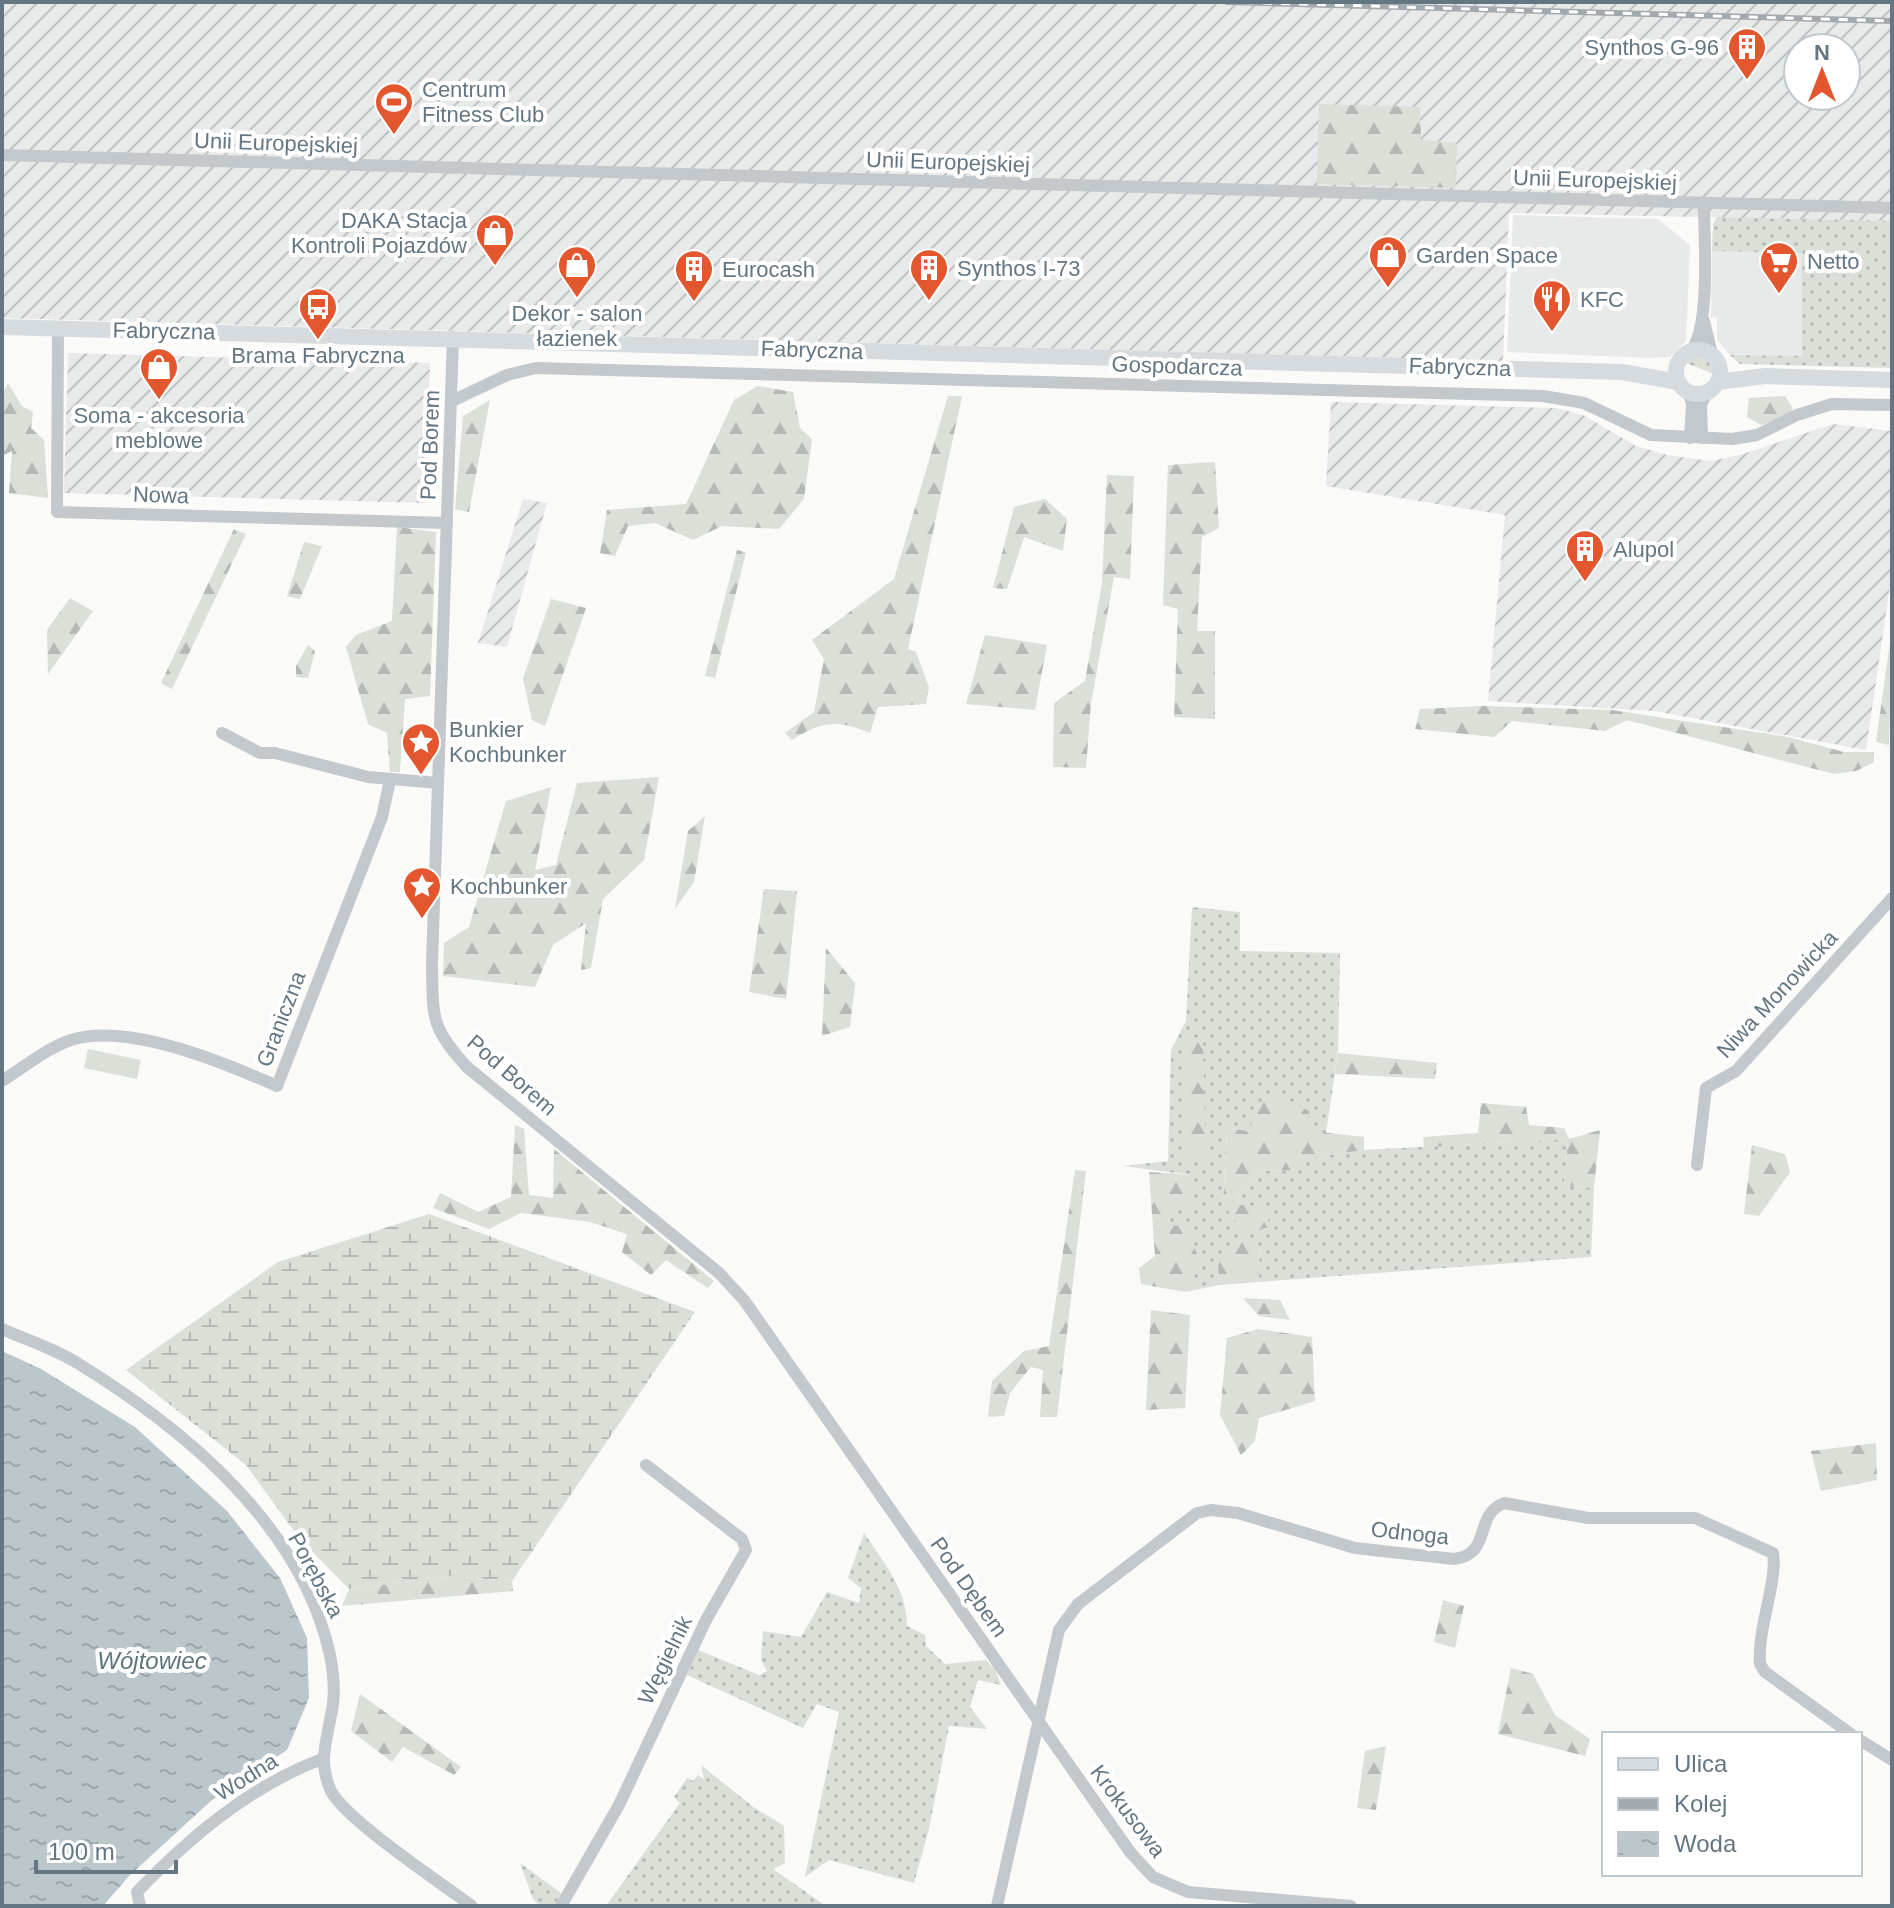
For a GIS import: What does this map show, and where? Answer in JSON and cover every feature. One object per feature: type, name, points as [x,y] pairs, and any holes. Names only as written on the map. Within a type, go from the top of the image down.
[{"type":"main road","name":"Fabryczna","points":[[2,327],[453,337],[1622,372],[1677,364]]},
{"type":"main road","points":[[1683,387],[1677,364],[1691,351],[1702,350],[1714,374],[1892,380]]},
{"type":"main road","name":"Fabryczna","points":[[1622,372],[1683,387],[1714,374]]},
{"type":"street","name":"Unii Europejskiej","points":[[2,155],[1892,208]]},
{"type":"street","points":[[1691,351],[1697,340],[1702,306],[1704,203]]},
{"type":"street","points":[[1696,438],[1701,404],[1714,374],[1702,306]]},
{"type":"street","name":"Nowa","points":[[58,328],[57,512],[447,523]]},
{"type":"street","name":"Pod Borem","points":[[453,337],[432,978],[436,1028],[444,1042],[467,1067],[719,1273],[757,1321]]},
{"type":"street","name":"Gospodarcza","points":[[452,401],[507,375],[536,368],[1543,396],[1584,403],[1651,435],[1696,438],[1757,435],[1797,415],[1832,404],[1892,405]]},
{"type":"street","points":[[1683,387],[1692,404],[1696,438]]},
{"type":"street","points":[[222,733],[260,753],[390,780],[438,783]]},
{"type":"street","name":"Graniczna","points":[[2,1081],[70,1040],[91,1038],[168,1045],[206,1055],[277,1086],[382,817],[390,780]]},
{"type":"street","name":"Niwa Monowicka","points":[[1697,1165],[1706,1088],[1736,1071],[1892,898]]},
{"type":"street","name":"Pod Dębem","points":[[757,1321],[1039,1721]]},
{"type":"street","name":"Porębska","points":[[2,1329],[77,1362],[187,1441],[238,1492],[287,1553],[321,1620],[334,1683],[322,1759],[333,1795],[341,1805],[472,1906]]},
{"type":"street","name":"Węgielnik","points":[[561,1906],[619,1805],[706,1620],[746,1550],[742,1539],[646,1465]]},
{"type":"street","name":"Odnoga","points":[[1039,1721],[1051,1653],[1068,1616],[1197,1513],[1211,1510],[1238,1513],[1355,1548],[1454,1559],[1467,1557],[1475,1550],[1489,1513],[1495,1507],[1515,1503],[1588,1518],[1695,1518],[1765,1546],[1773,1553],[1775,1566],[1767,1593],[1760,1664],[1765,1672],[1848,1732]]},
{"type":"street","points":[[997,1906],[1039,1721]]},
{"type":"street","name":"Krokusowa","points":[[1039,1721],[1130,1852],[1153,1877],[1167,1886],[1202,1894],[1351,1906]]},
{"type":"street","points":[[1862,1741],[1892,1760]]},
{"type":"street","name":"Wodna","points":[[140,1906],[137,1892],[202,1830],[263,1788],[322,1759]]},
{"type":"shaded area","points":[[2,2],[1892,2],[1892,221],[1509,213],[1503,361],[2,318]]},
{"type":"shaded area","points":[[1513,215],[1658,219],[1690,245],[1686,341],[1670,357],[1507,352]]},
{"type":"shaded area","points":[[1712,251],[1802,253],[1802,357],[1730,355],[1717,340],[1717,318],[1711,317]]},
{"type":"shaded area","points":[[68,353],[430,363],[426,503],[64,493]]},
{"type":"shaded area","points":[[1331,402],[1556,408],[1583,415],[1636,446],[1667,455],[1710,461],[1740,455],[1833,424],[1892,431],[1892,572],[1866,750],[1654,711],[1488,701],[1505,515],[1326,486]]},
{"type":"shaded area","points":[[523,499],[547,503],[507,647],[478,643]]},
{"type":"green space","points":[[1319,104],[1420,107],[1421,140],[1457,143],[1456,188],[1317,184]]},
{"type":"green space","points":[[1717,217],[1892,221],[1892,368],[1740,364],[1730,355],[1802,356],[1802,253],[1712,251],[1713,224]]},
{"type":"green space","points":[[1694,357],[1708,360],[1714,374],[1686,363]]},
{"type":"green space","points":[[8,383],[22,406],[33,412],[31,428],[44,440],[48,498],[9,493],[12,451],[2,456],[2,395]]},
{"type":"green space","points":[[758,386],[793,392],[800,428],[812,439],[804,499],[779,529],[722,526],[693,540],[655,523],[628,526],[615,556],[600,553],[607,510],[686,504],[734,400]]},
{"type":"green space","points":[[948,396],[962,396],[908,649],[916,652],[929,687],[926,704],[878,707],[870,733],[830,724],[792,740],[785,733],[814,712],[824,659],[812,640],[894,579]]},
{"type":"green space","points":[[1785,396],[1793,409],[1785,418],[1761,425],[1747,417],[1749,398]]},
{"type":"green space","points":[[490,400],[469,512],[455,509],[463,416]]},
{"type":"green space","points":[[1215,462],[1219,528],[1202,537],[1197,631],[1215,631],[1215,719],[1174,717],[1178,609],[1163,605],[1168,465]]},
{"type":"green space","points":[[1107,475],[1134,476],[1130,579],[1114,577],[1091,703],[1086,768],[1053,767],[1054,703],[1085,681],[1102,583]]},
{"type":"green space","points":[[1045,499],[1067,519],[1063,551],[1024,537],[1007,589],[993,588],[1014,507]]},
{"type":"green space","points":[[397,527],[436,532],[430,696],[405,699],[400,772],[390,772],[387,733],[368,724],[346,647],[356,635],[392,621]]},
{"type":"green space","points":[[234,529],[246,534],[172,689],[161,683]]},
{"type":"green space","points":[[304,542],[322,546],[300,599],[287,596]]},
{"type":"green space","points":[[737,550],[746,552],[715,678],[705,676]]},
{"type":"green space","points":[[70,598],[93,611],[48,674],[47,630]]},
{"type":"green space","points":[[551,599],[586,608],[545,726],[532,720],[523,678]]},
{"type":"green space","points":[[1892,628],[1889,745],[1876,742]]},
{"type":"green space","points":[[985,635],[1047,645],[1035,710],[966,704]]},
{"type":"green space","points":[[308,645],[315,651],[308,678],[296,677],[296,666]]},
{"type":"green space","points":[[1483,706],[1612,710],[1788,737],[1844,752],[1874,752],[1874,762],[1856,771],[1834,774],[1627,720],[1605,731],[1512,721],[1494,737],[1415,729],[1420,709]]},
{"type":"green space","points":[[659,777],[644,860],[603,899],[591,968],[581,970],[586,923],[553,945],[535,987],[443,976],[444,943],[469,927],[506,801],[551,787],[535,870],[556,865],[577,783]]},
{"type":"green space","points":[[705,816],[694,882],[675,909],[688,831]]},
{"type":"green space","points":[[764,889],[797,891],[786,999],[749,992]]},
{"type":"green space","points":[[1192,907],[1240,912],[1240,951],[1340,953],[1338,1053],[1326,1133],[1250,1132],[1227,1127],[1223,1204],[1243,1230],[1271,1207],[1239,1206],[1238,1192],[1263,1171],[1302,1170],[1306,1158],[1364,1150],[1568,1139],[1564,1185],[1594,1188],[1591,1257],[1258,1282],[1260,1246],[1218,1261],[1219,1285],[1185,1292],[1201,1264],[1170,1225],[1165,1205],[1191,1175],[1123,1166],[1168,1161],[1171,1050],[1186,1021]]},
{"type":"green space","points":[[826,948],[855,983],[850,1027],[822,1036]]},
{"type":"green space","points":[[1185,1037],[1203,1038],[1206,1160],[1184,1158]]},
{"type":"green space","points":[[88,1049],[141,1060],[137,1079],[84,1068]]},
{"type":"green space","points":[[1338,1053],[1437,1063],[1435,1079],[1335,1074]]},
{"type":"green space","points":[[1279,1095],[1309,1111],[1310,1131],[1364,1137],[1364,1150],[1306,1158],[1302,1170],[1263,1171],[1238,1192],[1239,1205],[1271,1207],[1267,1228],[1243,1230],[1223,1204],[1227,1127],[1250,1132],[1255,1105]]},
{"type":"green space","points":[[1481,1103],[1526,1107],[1529,1125],[1564,1128],[1569,1139],[1600,1130],[1594,1188],[1564,1185],[1568,1139],[1424,1147],[1423,1137],[1478,1133]]},
{"type":"green space","points":[[515,1125],[524,1129],[529,1195],[553,1198],[554,1149],[714,1281],[708,1288],[666,1260],[651,1275],[622,1252],[627,1234],[590,1222],[521,1213],[489,1229],[433,1208],[440,1193],[478,1212],[511,1197]]},
{"type":"green space","points":[[1752,1145],[1785,1154],[1790,1172],[1759,1216],[1744,1214]]},
{"type":"green space","points":[[1075,1170],[1086,1171],[1057,1417],[1040,1417],[1043,1370],[1031,1367],[1010,1393],[1004,1416],[988,1417],[992,1381],[1024,1351],[1049,1346]]},
{"type":"green space","points":[[1149,1172],[1191,1175],[1191,1209],[1166,1206],[1170,1225],[1186,1226],[1201,1264],[1185,1292],[1141,1284],[1139,1268],[1155,1256]]},
{"type":"green space","points":[[429,1214],[695,1312],[512,1581],[448,1576],[349,1589],[299,1538],[246,1465],[126,1370],[278,1262]]},
{"type":"green space","points":[[1242,1241],[1260,1246],[1258,1282],[1219,1285],[1218,1261]]},
{"type":"green space","points":[[1243,1298],[1280,1300],[1290,1320],[1259,1316]]},
{"type":"green space","points":[[1151,1310],[1190,1315],[1185,1408],[1146,1410]]},
{"type":"green space","points":[[1258,1329],[1312,1337],[1315,1401],[1259,1418],[1255,1441],[1241,1455],[1220,1415],[1227,1338]]},
{"type":"green space","points":[[1876,1443],[1877,1480],[1821,1491],[1811,1451]]},
{"type":"green space","points":[[864,1533],[899,1588],[907,1626],[925,1635],[926,1646],[945,1664],[986,1660],[995,1669],[1001,1685],[978,1680],[970,1707],[987,1729],[949,1726],[929,1829],[914,1883],[829,1860],[805,1877],[839,1712],[817,1704],[803,1728],[687,1675],[698,1650],[759,1675],[767,1671],[761,1660],[763,1631],[801,1637],[827,1592],[859,1603],[861,1588],[848,1578]]},
{"type":"green space","points":[[448,1576],[512,1581],[513,1591],[342,1606],[349,1589]]},
{"type":"green space","points":[[1443,1600],[1464,1606],[1455,1648],[1434,1642]]},
{"type":"green space","points":[[1511,1668],[1533,1674],[1555,1715],[1590,1739],[1585,1756],[1498,1734]]},
{"type":"green space","points":[[360,1694],[461,1767],[454,1775],[403,1747],[392,1762],[351,1731]]},
{"type":"green space","points":[[1386,1746],[1376,1810],[1357,1808],[1365,1751]]},
{"type":"green space","points":[[701,1765],[752,1806],[784,1826],[785,1863],[773,1869],[826,1906],[606,1906],[680,1803],[674,1797],[687,1778],[693,1781],[698,1775],[704,1779]]},
{"type":"green space","points":[[520,1863],[561,1893],[555,1906],[540,1906],[533,1899]]},
{"type":"water","name":"Wójtowiec","points":[[2,1351],[41,1369],[135,1427],[227,1511],[280,1578],[307,1638],[309,1698],[287,1750],[213,1799],[129,1876],[103,1906],[2,1906]]},
{"type":"railway","points":[[1227,2],[1892,21]]},
{"type":"place","name":"Synthos G-96","points":[[1747,81]]},
{"type":"place","name":"Centrum Fitness Club","points":[[394,136]]},
{"type":"place","name":"DAKA Stacja Kontroli Pojazdów","points":[[495,267]]},
{"type":"place","name":"Garden Space","points":[[1388,289]]},
{"type":"place","name":"Netto","points":[[1779,295]]},
{"type":"place","name":"Dekor - salon łazienek","points":[[577,299]]},
{"type":"place","name":"Synthos I-73","points":[[929,302]]},
{"type":"place","name":"Eurocash","points":[[694,303]]},
{"type":"place","name":"KFC","points":[[1552,333]]},
{"type":"place","name":"Brama Fabryczna","points":[[318,341]]},
{"type":"place","name":"Soma - akcesoria meblowe","points":[[159,401]]},
{"type":"place","name":"Alupol","points":[[1585,583]]},
{"type":"place","name":"Bunkier Kochbunker","points":[[421,776]]},
{"type":"place","name":"Kochbunker","points":[[422,920]]}]
